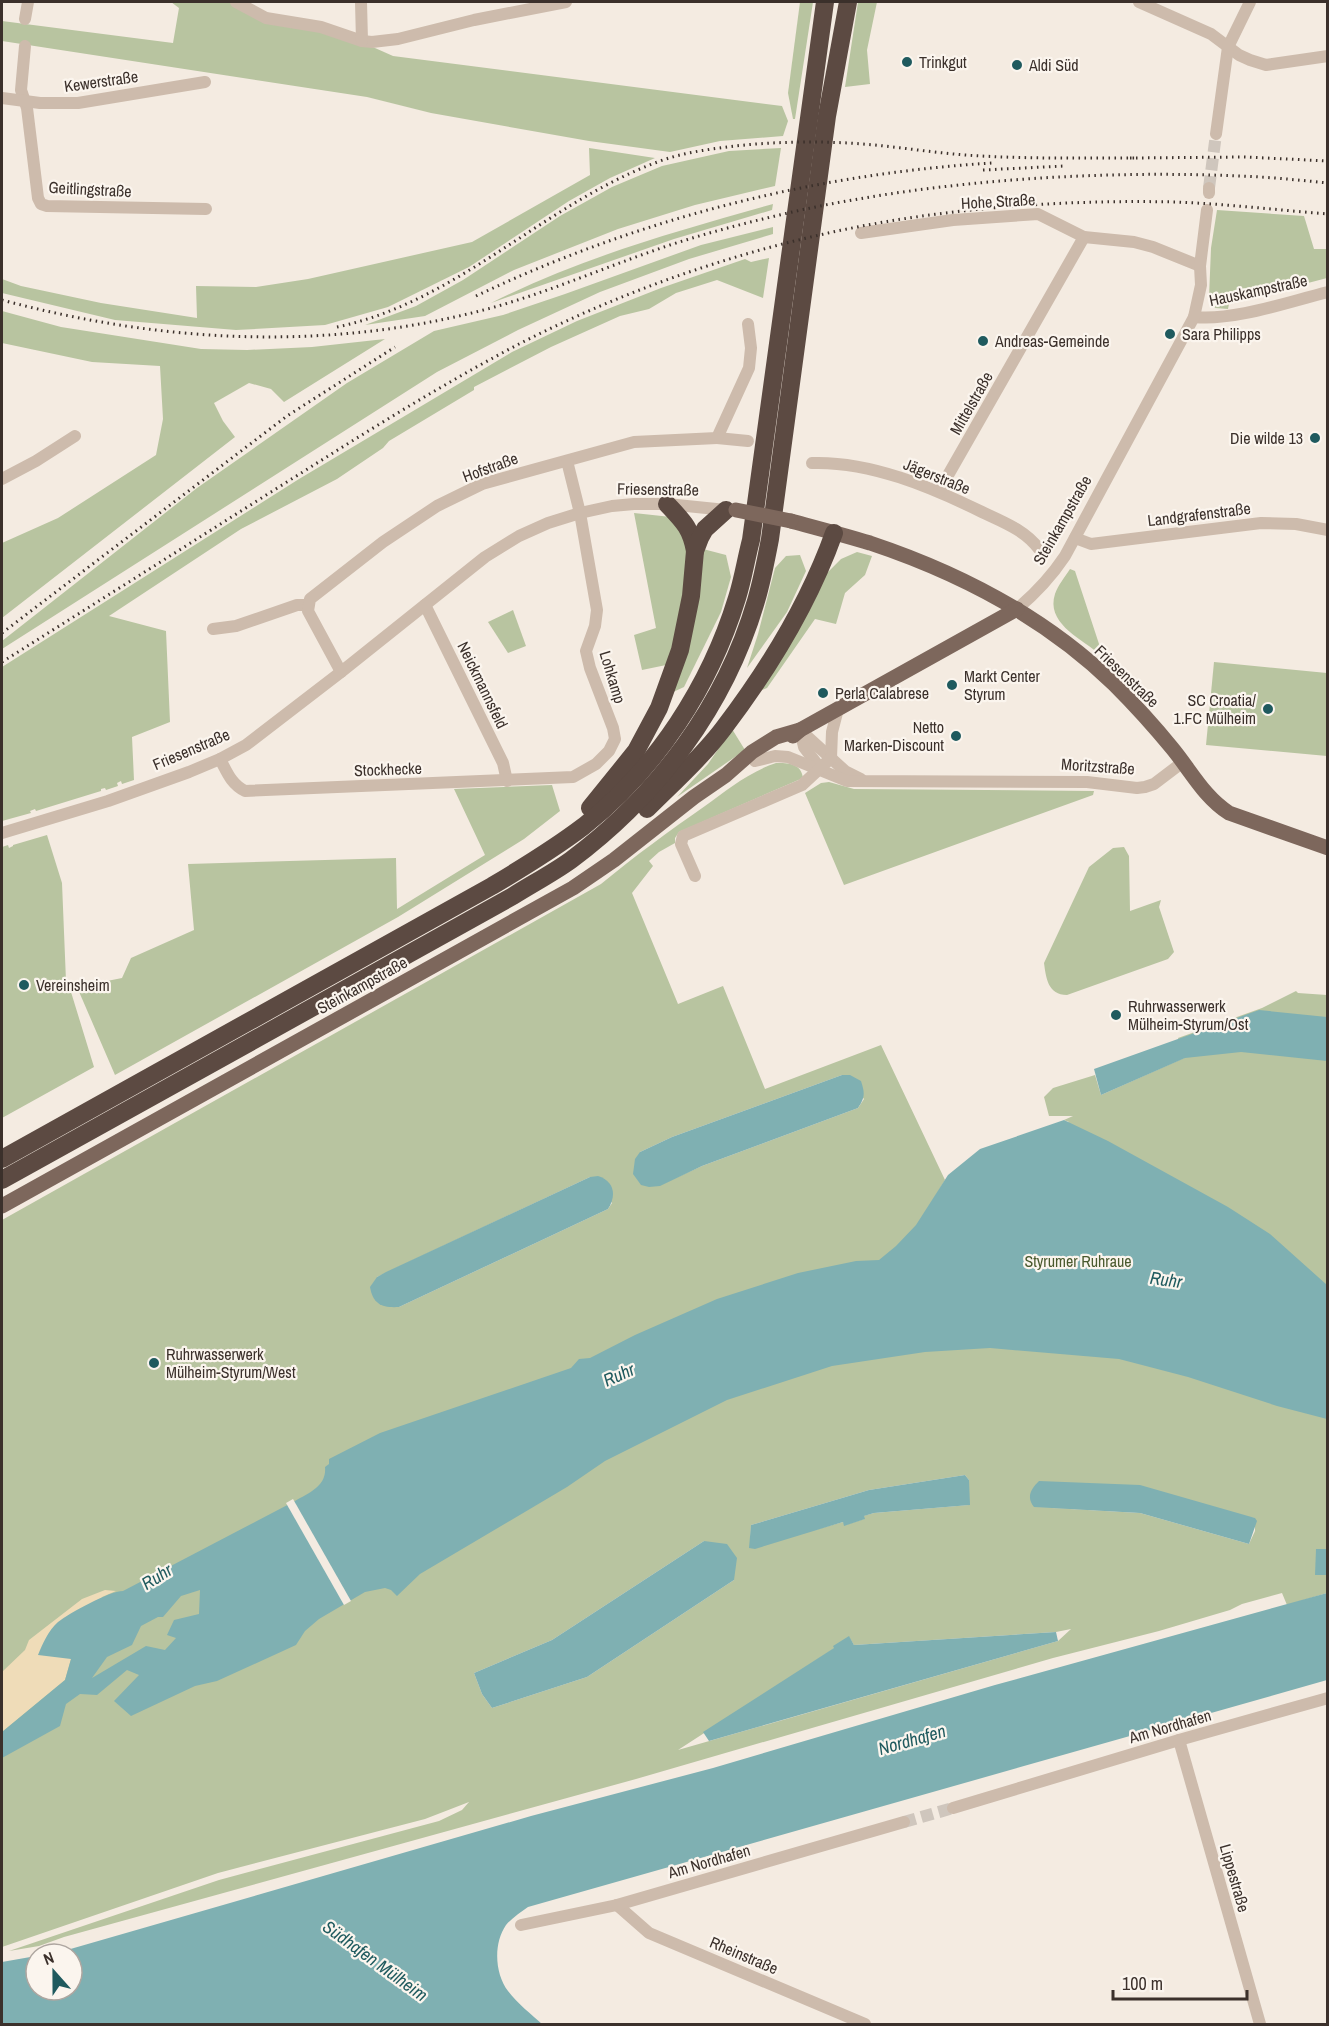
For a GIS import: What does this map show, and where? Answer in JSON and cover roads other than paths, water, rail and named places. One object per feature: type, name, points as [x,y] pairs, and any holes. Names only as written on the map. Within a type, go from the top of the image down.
[{"type":"highway","points":[[2,1159],[535,861],[584,826],[623,792],[658,752],[693,702],[717,652],[737,597],[751,540],[825,2]]},
{"type":"highway","points":[[569,861],[636,805],[672,765],[709,711],[734,660],[756,602],[770,539],[827,116],[848,2]]},
{"type":"highway","points":[[535,861],[595,804],[636,751],[659,708],[680,650],[692,596],[696,551],[693,536],[686,524],[667,504]]},
{"type":"highway","points":[[696,551],[705,529],[731,510]]},
{"type":"highway","points":[[2,1180],[513,896],[569,861],[605,843],[637,818],[685,772],[722,729],[769,662],[798,611],[834,533]]},
{"type":"main road","name":"Friesenstraße","points":[[731,510],[791,521],[868,543],[970,584],[1017,609],[1085,659],[1113,684],[1183,762]]},
{"type":"main road","name":"Steinkampstraße","points":[[2,1206],[573,888],[614,860],[694,797],[726,775],[752,752],[776,737],[800,730],[838,710],[1017,609]]},
{"type":"main road","name":"Steinkampstraße","points":[[726,775],[783,744],[800,730]]},
{"type":"main road","points":[[1183,762],[1213,801],[1229,813],[1328,848]]},
{"type":"street","points":[[25,19],[28,2]]},
{"type":"street","points":[[236,2],[266,18],[321,27],[362,41],[383,42],[536,5],[566,2]]},
{"type":"street","points":[[361,2],[362,41]]},
{"type":"street","points":[[1139,2],[1211,34],[1250,60],[1266,65],[1328,56]]},
{"type":"street","points":[[1216,134],[1228,47],[1250,2]]},
{"type":"street","points":[[24,101],[21,90],[25,46]]},
{"type":"street","name":"Kewerstraße","points":[[2,98],[53,104],[85,102],[205,81]]},
{"type":"street","name":"Geitlingstraße","points":[[24,101],[27,108],[38,198],[43,206],[206,209]]},
{"type":"street","name":"Steinkampstraße","points":[[1017,609],[1033,596],[1052,575],[1075,538],[1194,317],[1201,285],[1200,266],[1207,210]]},
{"type":"street","name":"Hohe Straße","points":[[861,233],[953,220],[1033,213],[1044,216],[1084,237],[1134,242],[1200,266]]},
{"type":"street","name":"Mittelstraße","points":[[939,491],[1084,237]]},
{"type":"street","name":"Hauskampstraße","points":[[1194,317],[1212,318],[1232,315],[1328,292]]},
{"type":"street","points":[[717,438],[749,368],[752,348],[748,324]]},
{"type":"street","points":[[2,479],[23,469],[75,436]]},
{"type":"street","name":"Hofstraße","points":[[307,605],[309,599],[374,549],[437,506],[482,484],[634,442],[717,438],[748,441]]},
{"type":"street","name":"Lohkamp","points":[[567,461],[580,513],[597,610],[595,626],[586,651],[615,739],[609,751],[596,764],[573,777]]},
{"type":"street","name":"Jägerstraße","points":[[812,462],[834,462],[892,476],[939,491],[1022,532],[1039,549]]},
{"type":"street","name":"Friesenstraße","points":[[2,833],[108,801],[189,772],[246,745],[277,723],[485,557],[548,523],[580,513],[634,504],[667,504],[731,510]]},
{"type":"street","name":"Landgrafenstraße","points":[[1075,538],[1091,544],[1261,523],[1296,524],[1328,530]]},
{"type":"street","points":[[213,629],[236,626],[297,605],[307,605],[341,672]]},
{"type":"street","name":"Neickmannsfeld","points":[[425,605],[503,764],[507,781]]},
{"type":"street","points":[[695,876],[681,844],[683,836],[802,786],[831,758],[832,732],[838,710]]},
{"type":"street","points":[[800,730],[845,771],[864,780]]},
{"type":"street","points":[[800,730],[804,747],[820,769]]},
{"type":"street","name":"Moritzstraße","points":[[755,761],[775,756],[788,756],[847,781],[1087,782],[1145,787],[1154,784],[1183,762]]},
{"type":"street","name":"Stockhecke","points":[[220,759],[231,781],[245,791],[573,777]]},
{"type":"street","name":"Am Nordhafen","points":[[953,1808],[1328,1698]]},
{"type":"street","name":"Lippestraße","points":[[1179,1740],[1260,2025]]},
{"type":"street","name":"Am Nordhafen","points":[[521,1925],[617,1905],[904,1822]]},
{"type":"street","name":"Rheinstraße","points":[[617,1905],[649,1933],[865,2025]]},
{"type":"water","points":[[1259,1010],[1327,1017],[1327,1061],[1241,1052],[1185,1058],[1101,1095],[1094,1069]]},
{"type":"water","points":[[842,1075],[850,1075],[861,1081],[864,1095],[858,1108],[702,1166],[660,1186],[641,1185],[633,1174],[635,1159],[640,1152],[672,1137]]},
{"type":"water","name":"Styrumer Ruhraue","points":[[1064,1120],[1108,1141],[1228,1207],[1270,1234],[1327,1285],[1327,1419],[1277,1406],[1188,1377],[1119,1359],[990,1348],[925,1352],[832,1366],[727,1400],[605,1461],[567,1487],[420,1574],[397,1596],[385,1588],[365,1592],[319,1619],[305,1631],[296,1645],[217,1681],[195,1686],[131,1716],[114,1701],[139,1675],[127,1670],[97,1695],[80,1694],[66,1704],[60,1726],[2,1758],[2,1732],[65,1680],[71,1659],[38,1655],[51,1629],[71,1613],[99,1598],[123,1591],[306,1495],[320,1484],[329,1459],[380,1433],[571,1368],[579,1359],[590,1358],[635,1335],[717,1299],[798,1273],[856,1261],[879,1260],[916,1225],[948,1175],[980,1149]],"holes":[[[200,1590],[199,1614],[174,1620],[167,1635],[176,1638],[165,1650],[146,1646],[92,1678],[107,1657],[132,1645],[141,1626],[158,1617],[163,1617],[181,1596]]]},
{"type":"water","points":[[598,1176],[611,1185],[613,1194],[608,1209],[399,1307],[388,1307],[376,1302],[371,1293],[370,1287],[377,1277],[386,1272],[590,1177]]},
{"type":"water","points":[[965,1475],[969,1480],[970,1505],[874,1513],[864,1516],[865,1519],[844,1526],[843,1522],[755,1549],[749,1548],[751,1525],[869,1490]]},
{"type":"water","points":[[1039,1481],[1140,1485],[1255,1518],[1257,1521],[1249,1544],[1140,1513],[1034,1507],[1030,1500],[1031,1493]]},
{"type":"water","points":[[704,1541],[727,1544],[737,1558],[734,1580],[587,1677],[492,1708],[482,1694],[474,1673],[552,1640]]},
{"type":"water","points":[[1316,1549],[1327,1549],[1327,1575],[1315,1575]]},
{"type":"water","points":[[1327,1593],[1327,1680],[528,1907],[508,1922],[502,1933],[497,1950],[498,1968],[508,1991],[542,2024],[2,2024],[2,1962],[24,1958],[24,2002],[84,2002],[84,1945],[531,1816],[713,1768],[995,1685]]},
{"type":"water","points":[[1056,1632],[1058,1641],[709,1741],[703,1732],[849,1636],[854,1645]]},
{"type":"tunnel","points":[[1209,188],[1216,134]]},
{"type":"tunnel","points":[[904,1822],[953,1808]]},
{"type":"railway","points":[[337,327],[382,314],[424,296],[620,178],[663,160],[690,153],[749,145],[820,142],[987,156],[1138,158]]},
{"type":"railway","points":[[1130,158],[1245,157],[1328,161]]},
{"type":"railway","points":[[476,296],[600,244],[728,205],[859,178],[992,163]]},
{"type":"railway","points":[[983,170],[1064,166]]},
{"type":"railway","points":[[2,300],[123,326],[184,333],[246,337],[307,336],[369,331],[430,322],[491,308],[670,245],[735,226],[801,210],[909,191],[964,184],[1075,176],[1251,176],[1328,183]]},
{"type":"railway","points":[[2,662],[455,379],[564,322],[706,266],[803,239],[853,228],[936,214],[1004,207],[1107,202],[1176,202],[1328,214]]},
{"type":"railway","points":[[2,633],[287,416],[395,347]]},
{"type":"place","name":"Trinkgut","points":[[907,62]]},
{"type":"place","name":"Aldi Süd","points":[[1017,65]]},
{"type":"place","name":"Sara Philipps","points":[[1170,334]]},
{"type":"place","name":"Andreas-Gemeinde","points":[[983,341]]},
{"type":"place","name":"Die wilde 13","points":[[1315,438]]},
{"type":"place","name":"Markt Center Styrum","points":[[952,685]]},
{"type":"place","name":"Perla Calabrese","points":[[823,693]]},
{"type":"place","name":"SC Croatia/ 1.FC Mülheim","points":[[1268,709]]},
{"type":"place","name":"Netto Marken-Discount","points":[[956,736]]},
{"type":"place","name":"Vereinsheim","points":[[24,985]]},
{"type":"place","name":"Ruhrwasserwerk Mülheim-Styrum/Ost","points":[[1116,1015]]},
{"type":"place","name":"Ruhrwasserwerk Mülheim-Styrum/West","points":[[154,1363]]},
{"type":"water label","name":"Ruhr","points":[[1166,1280]]},
{"type":"water label","name":"Ruhr","points":[[619,1375]]},
{"type":"water label","name":"Ruhr","points":[[157,1577]]},
{"type":"water label","name":"Nordhafen","points":[[912,1740]]},
{"type":"water label","name":"Südhafen Mülheim","points":[[375,1961]]}]
